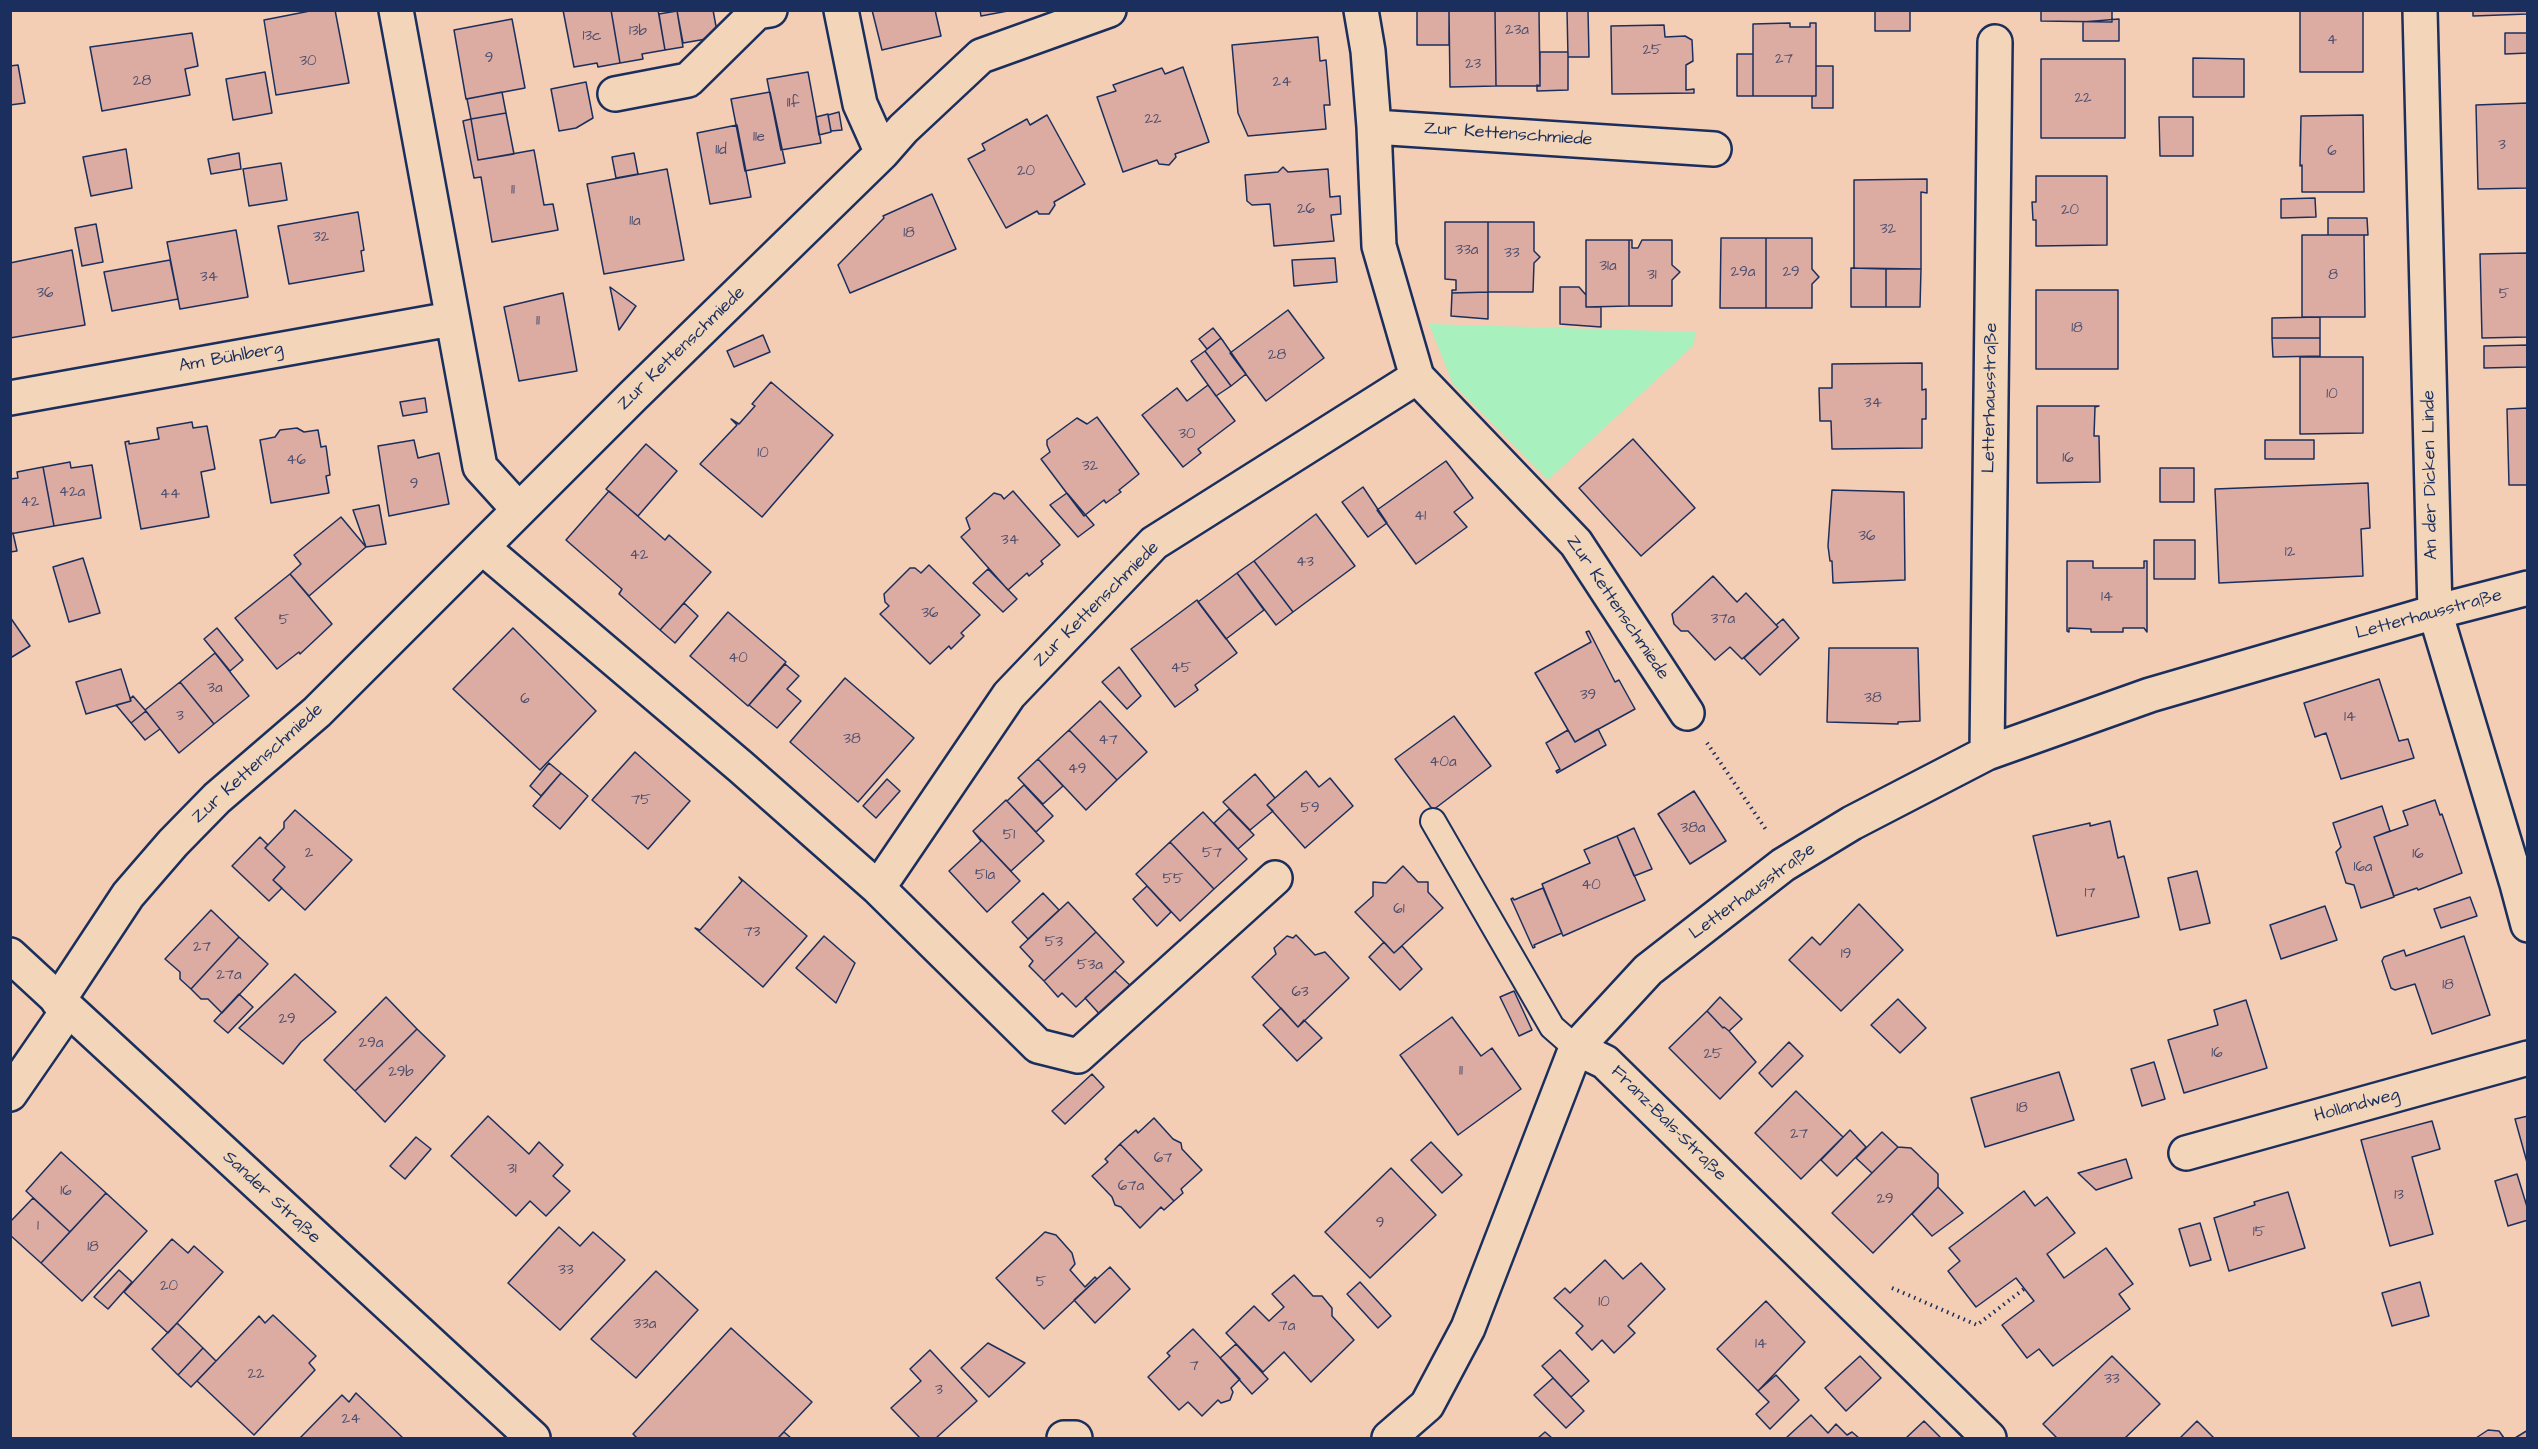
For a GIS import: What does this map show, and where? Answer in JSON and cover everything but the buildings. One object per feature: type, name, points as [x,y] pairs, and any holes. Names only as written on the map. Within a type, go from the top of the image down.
[{"type":"street","points":[[396,10],[480,467],[519,510]]},
{"type":"street","points":[[615,94],[688,80],[757,12],[770,10]]},
{"type":"street","points":[[842,10],[860,104],[882,153]]},
{"type":"street","name":"Zur Kettenschmiede","points":[[10,1094],[128,895],[173,843],[217,798],[318,712],[519,510],[882,153],[903,129],[981,56],[1109,10]]},
{"type":"street","name":"Zur Kettenschmiede","points":[[1361,10],[1368,51],[1374,127],[1379,246],[1417,377],[1576,543],[1687,713]]},
{"type":"street","name":"An der Dicken Linde","points":[[2420,10],[2435,612],[2528,925]]},
{"type":"street","name":"Letterhausstraße","points":[[1987,753],[1995,42]]},
{"type":"street","name":"Zur Kettenschmiede","points":[[1374,127],[1714,149]]},
{"type":"street","name":"Am Bühlberg","points":[[10,398],[451,319]]},
{"type":"street","name":"Zur Kettenschmiede","points":[[878,888],[1009,695],[1154,543],[1417,377]]},
{"type":"street","points":[[483,548],[741,767],[878,888],[1038,1046],[1078,1056],[1275,878]]},
{"type":"street","name":"Letterhausstraße","points":[[1576,1048],[1648,970],[1783,865],[1852,823],[1987,753],[2150,695],[2435,612],[2528,588]]},
{"type":"street","name":"Sander Straße","points":[[10,956],[533,1438]]},
{"type":"street","points":[[1389,1438],[1427,1405],[1468,1328],[1576,1048]]},
{"type":"street","name":"Franz-Bals-Straße","points":[[1576,1048],[1605,1062],[1989,1438]]},
{"type":"street","name":"Hollandweg","points":[[2186,1153],[2528,1058]]},
{"type":"street","points":[[1064,1438],[1075,1438]]},
{"type":"lane","points":[[1433,821],[1552,1027],[1576,1048]]},
{"type":"path","points":[[1687,713],[1766,829],[1783,865]]},
{"type":"path","points":[[1844,1298],[1866,1277],[1977,1325],[2024,1289]]},
{"type":"green space","points":[[1429,324],[1695,332],[1694,345],[1548,480],[1453,384]]}]
